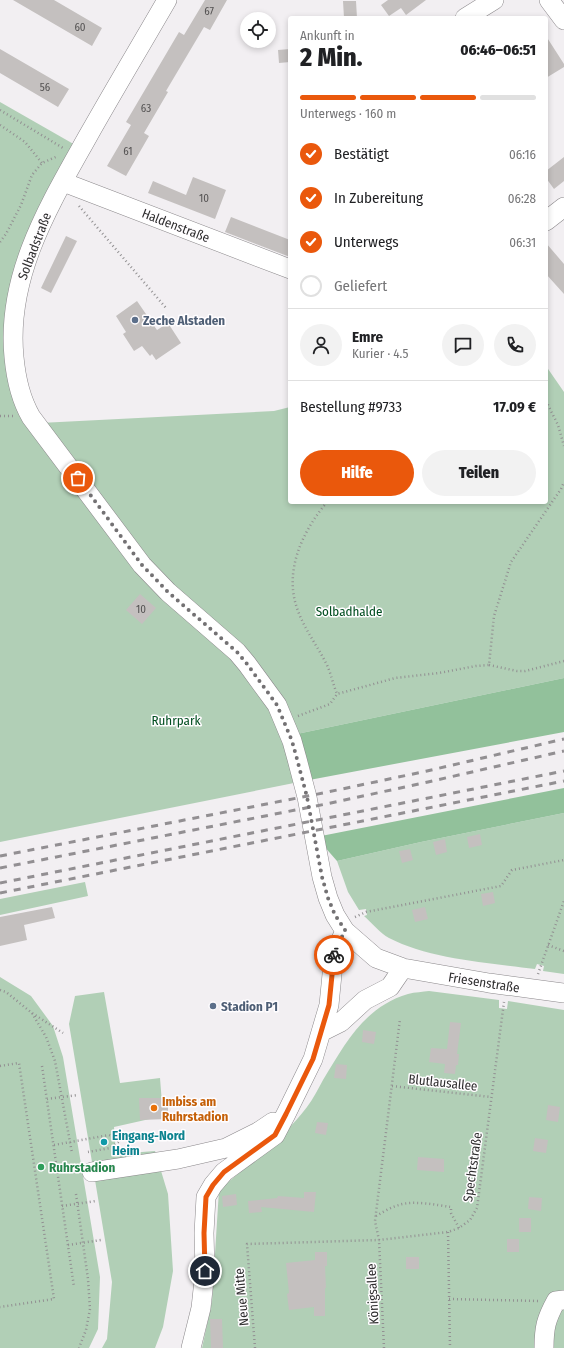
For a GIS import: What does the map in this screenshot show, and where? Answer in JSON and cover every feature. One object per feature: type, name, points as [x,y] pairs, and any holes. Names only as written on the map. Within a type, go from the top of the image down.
[{"type":"street","name":"Solbadstraße","points":[[167,0],[72,149],[62,183],[27,256],[22,273],[14,317],[13,350],[17,383],[24,405],[32,417],[142,565],[168,592],[237,652],[267,690],[285,721],[297,759]]},
{"type":"street","points":[[468,16],[494,0]]},
{"type":"street","points":[[549,0],[564,20]]},
{"type":"street","name":"Haldenstraße","points":[[62,183],[288,268]]},
{"type":"street","points":[[548,219],[564,207]]},
{"type":"street","name":"Friesenstraße","points":[[297,759],[307,797],[322,877],[328,898],[335,915],[345,930],[376,958],[403,968],[506,986],[564,993]]},
{"type":"street","points":[[191,1348],[201,1308],[205,1271],[204,1233],[206,1197],[213,1185],[224,1172],[275,1135],[286,1114],[313,1059],[329,1005],[334,954],[345,930]]},
{"type":"street","points":[[321,1032],[341,1022],[365,1000],[390,987],[403,968]]},
{"type":"street","points":[[92,1172],[178,1159],[226,1148],[258,1132],[286,1114]]},
{"type":"street","points":[[544,1348],[544,1330],[550,1312],[560,1300]]},
{"type":"path","points":[[0,110],[72,149]]},
{"type":"path","points":[[0,125],[25,142],[42,163]]},
{"type":"path","points":[[62,151],[72,149]]},
{"type":"path","points":[[0,242],[6,234],[18,210],[32,175],[42,163],[60,155]]},
{"type":"path","points":[[62,183],[166,308]]},
{"type":"path","points":[[548,405],[558,425],[564,446]]},
{"type":"path","points":[[489,665],[494,616],[510,562],[561,489],[564,482]]},
{"type":"path","points":[[325,504],[314,518],[300,546],[294,564],[292,586],[298,610],[328,666],[338,694]]},
{"type":"path","points":[[285,721],[330,704],[338,694],[395,678],[489,665],[517,671],[525,671],[564,661]]},
{"type":"path","points":[[345,930],[356,917],[366,912],[501,886],[512,870],[564,860]]},
{"type":"path","points":[[533,989],[564,901]]},
{"type":"path","points":[[548,945],[564,951]]},
{"type":"path","name":"Spechtstraße","points":[[246,1244],[379,1240],[448,1232],[459,1228],[470,1220],[477,1208],[506,986]]},
{"type":"path","points":[[0,990],[6,992],[32,1013],[63,1033]]},
{"type":"path","points":[[32,1013],[46,1037],[55,1061],[72,1153]]},
{"type":"path","name":"Königsallee","points":[[384,1348],[379,1240],[375,1221],[400,1019]]},
{"type":"path","points":[[0,1066],[19,1063],[54,1299],[0,1307]]},
{"type":"path","points":[[42,1066],[74,1287]]},
{"type":"path","name":"Blutlausallee","points":[[392,1086],[491,1097]]},
{"type":"path","points":[[47,1100],[78,1095]]},
{"type":"path","points":[[54,1145],[109,1135],[121,1140],[110,1148],[88,1152]]},
{"type":"path","points":[[76,1194],[88,1279],[90,1309],[86,1330],[79,1348]]},
{"type":"path","points":[[62,1206],[96,1201]]},
{"type":"path","points":[[376,1216],[398,1205],[408,1203],[431,1204],[451,1207],[451,1213],[459,1228]]},
{"type":"path","points":[[448,1232],[450,1348]]},
{"type":"path","points":[[68,1245],[101,1240]]},
{"type":"path","name":"Neue Mitte","points":[[246,1244],[256,1348]]},
{"type":"path","points":[[449,1299],[560,1300]]},
{"type":"green space","name":"Ruhrpark","points":[[0,102],[77,146],[18,270],[18,383],[142,566],[265,692],[299,782],[0,842]]},
{"type":"green space","name":"Solbadhalde","points":[[548,369],[564,392],[564,678],[292,735],[286,718],[146,563],[40,423],[274,411],[288,408],[288,504],[548,504]]},
{"type":"green space","points":[[564,678],[564,732],[304,781],[292,735]]},
{"type":"green space","points":[[564,788],[564,813],[421,842],[337,861],[316,837]]},
{"type":"green space","points":[[564,813],[564,974],[543,971],[544,966],[537,964],[535,969],[460,959],[422,951],[389,938],[379,931],[364,916],[367,915],[366,909],[359,910],[348,892],[337,861],[421,842]]},
{"type":"green space","points":[[85,882],[88,896],[0,915],[0,899]]},
{"type":"green space","name":"Ruhrstadion","points":[[0,977],[31,996],[53,1026],[63,1057],[100,1277],[98,1329],[89,1348],[0,1348]]},
{"type":"green space","points":[[429,991],[499,1000],[499,1008],[507,1009],[508,1001],[564,1010],[564,1348],[202,1348],[212,1301],[219,1190],[277,1140],[298,1118],[311,1101],[348,1040],[368,1017],[379,1008],[393,1000],[411,993]]},
{"type":"green space","points":[[104,992],[120,1083],[160,1078],[163,1116],[114,1127],[116,1154],[155,1151],[168,1194],[173,1271],[163,1327],[155,1348],[102,1348],[107,1339],[112,1282],[69,1024],[75,996]]},
{"type":"building","points":[[13,0],[54,0],[102,28],[92,46]]},
{"type":"building","points":[[205,0],[227,0],[210,30],[204,27],[166,91],[168,92],[144,133],[149,136],[126,176],[107,166],[131,125],[126,122],[179,32],[184,35]]},
{"type":"building","points":[[388,0],[426,0],[406,15],[401,8],[389,16],[381,5]]},
{"type":"building","points":[[343,1],[356,1],[357,16],[344,16]]},
{"type":"building","points":[[548,39],[564,64],[564,67],[548,77]]},
{"type":"building","points":[[0,49],[69,89],[58,107],[0,73]]},
{"type":"building","points":[[288,49],[288,62],[279,63],[278,50]]},
{"type":"building","points":[[564,157],[564,181],[554,189],[548,181],[548,169]]},
{"type":"building","points":[[193,177],[226,190],[215,219],[148,193],[153,181],[186,195]]},
{"type":"building","points":[[231,217],[288,239],[288,256],[225,232]]},
{"type":"building","points":[[66,236],[77,241],[51,293],[41,288]]},
{"type":"building","points":[[548,245],[564,264],[564,294],[548,276]]},
{"type":"building","points":[[137,301],[157,330],[168,323],[181,343],[156,360],[152,354],[150,356],[142,346],[134,351],[123,334],[126,332],[116,316]]},
{"type":"building","points":[[140,594],[156,608],[142,624],[126,610]]},
{"type":"building","points":[[480,834],[482,845],[469,848],[467,837]]},
{"type":"building","points":[[445,839],[447,852],[436,855],[433,842]]},
{"type":"building","points":[[410,849],[413,860],[402,863],[399,851]]},
{"type":"building","points":[[493,892],[495,903],[483,906],[481,894]]},
{"type":"building","points":[[52,907],[55,918],[24,925],[27,940],[0,946],[0,917]]},
{"type":"building","points":[[425,907],[428,919],[415,922],[412,910]]},
{"type":"building","points":[[450,1022],[461,1023],[457,1054],[459,1054],[458,1065],[456,1065],[455,1074],[444,1073],[445,1064],[429,1062],[431,1048],[447,1049]]},
{"type":"building","points":[[363,1030],[376,1032],[374,1044],[362,1042]]},
{"type":"building","points":[[336,1064],[347,1065],[346,1079],[334,1078]]},
{"type":"building","name":"Imbiss am Ruhrstadion","points":[[139,1098],[168,1098],[168,1119],[140,1120]]},
{"type":"building","points":[[548,1105],[560,1107],[558,1122],[546,1120]]},
{"type":"building","points":[[317,1122],[328,1123],[326,1135],[315,1133]]},
{"type":"building","points":[[535,1138],[548,1140],[546,1153],[533,1151]]},
{"type":"building","points":[[418,1157],[444,1159],[444,1172],[417,1170]]},
{"type":"building","points":[[304,1192],[316,1192],[314,1212],[261,1207],[262,1212],[249,1213],[248,1201],[277,1198],[278,1196],[304,1198]]},
{"type":"building","points":[[236,1194],[237,1205],[223,1207],[222,1196]]},
{"type":"building","points":[[529,1197],[542,1198],[541,1211],[528,1209]]},
{"type":"building","points":[[519,1218],[531,1218],[531,1232],[519,1232]]},
{"type":"building","points":[[507,1239],[519,1239],[519,1252],[507,1252]]},
{"type":"building","points":[[315,1252],[327,1252],[327,1266],[325,1266],[325,1316],[314,1316],[314,1307],[289,1310],[286,1263],[315,1260]]},
{"type":"building","points":[[406,1257],[419,1257],[419,1269],[406,1269]]},
{"type":"building","points":[[210,1319],[222,1319],[223,1348],[211,1348]]},
{"type":"railway","points":[[0,856],[323,793],[427,771],[564,739]]},
{"type":"railway","points":[[0,868],[326,804],[564,751]]},
{"type":"railway","points":[[0,883],[564,771]]},
{"type":"railway","points":[[0,893],[564,781]]},
{"type":"way so far","points":[[78,478],[142,565],[168,592],[237,652],[267,690],[282,713],[292,741],[307,797],[322,877],[328,898],[335,915],[345,930],[334,955]]},
{"type":"place","name":"Zeche Alstaden","points":[[135,320]]},
{"type":"place","name":"Stadion P1","points":[[213,1006]]},
{"type":"place","name":"Imbiss am Ruhrstadion","points":[[154,1108]]},
{"type":"place","name":"Eingang-Nord Heim","points":[[104,1142]]},
{"type":"place","name":"Ruhrstadion","points":[[41,1167]]},
{"type":"route","points":[[205,1271],[204,1233],[206,1197],[213,1185],[224,1172],[275,1135],[313,1059],[329,1005],[334,955]]}]
